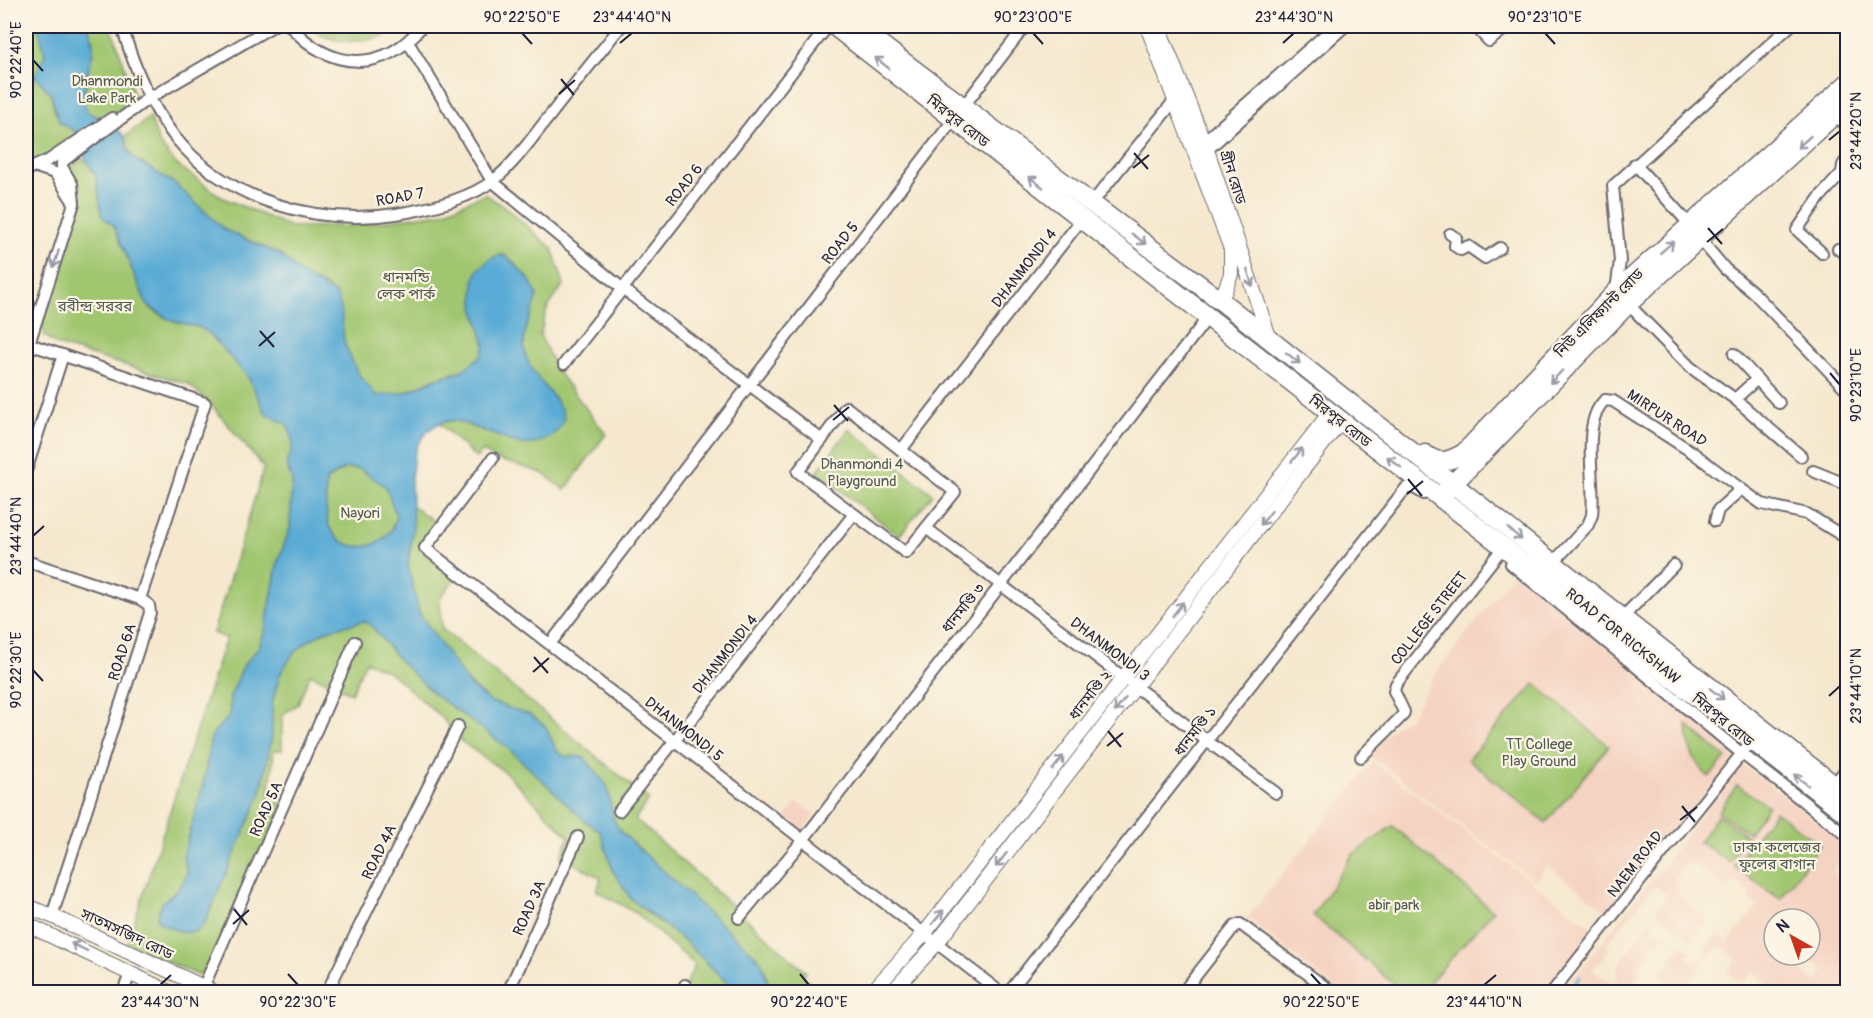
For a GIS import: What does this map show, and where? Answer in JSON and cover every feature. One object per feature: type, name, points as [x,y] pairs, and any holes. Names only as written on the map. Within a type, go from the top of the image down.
[{"type":"highway","name":"মিরপুর রোড","points":[[834,26],[959,113],[1087,211],[1209,316],[1335,418],[1441,497],[1501,549],[1848,815]]},
{"type":"highway","name":"মিরপুর রোড","points":[[856,26],[959,113]]},
{"type":"highway","name":"নিউ এলিফ্যান্ট রোড","points":[[1344,398],[1360,404],[1435,462],[1448,461],[1464,453],[1622,298],[1695,232],[1848,83]]},
{"type":"highway","name":"নিউ এলিফ্যান্ট রোড","points":[[1695,232],[1843,114]]},
{"type":"highway","name":"মিরপুর রোড","points":[[1087,211],[1221,301],[1454,483],[1552,564],[1628,613],[1751,741],[1840,791]]},
{"type":"highway","name":"নিউ এলিফ্যান্ট রোড","points":[[1441,497],[1506,430],[1622,298]]},
{"type":"highway","points":[[1209,316],[1221,301]]},
{"type":"highway","points":[[1486,509],[1475,491],[1478,470],[1506,430]]},
{"type":"main road","name":"গ্রীন রোড","points":[[1147,26],[1205,146],[1271,341]]},
{"type":"main road","name":"গ্রীন রোড","points":[[1158,26],[1231,249],[1231,274],[1221,301]]},
{"type":"main road","name":"ধানমণ্ডি ২","points":[[892,993],[936,944],[1130,682],[1335,418]]},
{"type":"main road","name":"ধানমণ্ডি ২","points":[[872,993],[924,934],[1130,682]]},
{"type":"main road","name":"সাতমসজিদ রোড","points":[[26,906],[209,990]]},
{"type":"main road","points":[[26,925],[169,993]]},
{"type":"street","name":"ROAD 7","points":[[122,26],[143,102],[199,160],[233,185],[263,200],[326,217],[366,218],[434,206],[492,181],[524,148],[621,26]]},
{"type":"street","points":[[30,169],[59,159],[143,102],[273,26]]},
{"type":"street","points":[[290,26],[318,50],[347,59],[375,59],[388,55],[408,42],[422,26]]},
{"type":"street","name":"ROAD 6","points":[[564,364],[828,26]]},
{"type":"street","name":"ROAD 5","points":[[550,644],[1025,26]]},
{"type":"street","points":[[1205,146],[1335,26]]},
{"type":"street","points":[[1205,146],[1345,26]]},
{"type":"street","points":[[1475,26],[1489,40],[1508,26]]},
{"type":"street","points":[[1790,26],[1613,186],[1622,298],[1690,367],[1735,399],[1786,441],[1800,456]]},
{"type":"street","points":[[408,42],[492,181],[622,289],[822,440]]},
{"type":"street","name":"DHANMONDI 4","points":[[901,450],[1179,94]]},
{"type":"street","points":[[1822,253],[1797,230],[1820,197],[1842,173],[1843,165],[1848,158]]},
{"type":"street","points":[[26,561],[140,599],[205,403],[27,343],[74,203],[72,184],[59,159]]},
{"type":"street","points":[[1635,164],[1725,269],[1754,293],[1848,391]]},
{"type":"street","points":[[30,169],[55,173],[74,203]]},
{"type":"street","points":[[1450,234],[1456,238],[1455,246],[1461,250],[1468,246],[1485,258],[1500,248]]},
{"type":"street","points":[[1838,249],[1848,256]]},
{"type":"street","name":"ধানমণ্ডি ৩","points":[[739,918],[1209,316]]},
{"type":"street","points":[[1734,354],[1779,403]]},
{"type":"street","points":[[26,471],[63,355]]},
{"type":"street","points":[[1735,399],[1756,379]]},
{"type":"street","name":"MIRPUR ROAD","points":[[1552,564],[1588,525],[1592,515],[1592,429],[1597,409],[1605,400],[1613,401],[1727,476],[1741,489]]},
{"type":"street","points":[[846,407],[955,492],[906,553],[798,472],[822,440],[846,407]]},
{"type":"street","name":"DHANMONDI 5","points":[[493,458],[425,548],[924,934]]},
{"type":"street","points":[[1813,471],[1848,485]]},
{"type":"street","name":"ধানমণ্ডি ১","points":[[1009,993],[1406,488],[1421,491],[1501,549]]},
{"type":"street","points":[[1715,521],[1718,510],[1741,489],[1761,504],[1808,514],[1848,539]]},
{"type":"street","name":"DHANMONDI 4","points":[[619,811],[854,514]]},
{"type":"street","name":"DHANMONDI 3","points":[[927,528],[1000,586],[1276,793]]},
{"type":"street","name":"COLLEGE STREET","points":[[1361,757],[1403,715],[1404,712],[1394,691],[1396,684],[1501,549]]},
{"type":"street","points":[[1628,613],[1674,565]]},
{"type":"street","name":"ROAD 6A","points":[[52,916],[150,613],[149,605],[140,599]]},
{"type":"street","name":"ROAD 5A","points":[[209,990],[355,642]]},
{"type":"street","name":"ROAD 4A","points":[[327,993],[458,726]]},
{"type":"street","points":[[1751,741],[1848,836]]},
{"type":"street","name":"NAEM ROAD","points":[[1552,993],[1751,741]]},
{"type":"street","points":[[1840,791],[1848,767]]},
{"type":"street","name":"ROAD 3A","points":[[508,993],[578,837]]},
{"type":"street","points":[[1184,993],[1235,926],[1240,924],[1332,993]]},
{"type":"street","points":[[924,934],[1000,993]]},
{"type":"street","points":[[123,993],[130,974]]},
{"type":"shaded area","points":[[1516,571],[1737,756],[1607,912],[1547,865],[1535,881],[1366,753],[1402,721],[1409,720],[1437,671]]},
{"type":"shaded area","points":[[1373,762],[1597,931],[1549,992],[1340,992],[1247,918]]},
{"type":"shaded area","points":[[1740,762],[1847,845],[1847,850],[1833,871],[1847,883],[1847,956],[1843,963],[1847,967],[1847,992],[1762,992],[1768,985],[1753,971],[1742,983],[1728,972],[1737,959],[1722,946],[1711,956],[1704,950],[1717,934],[1728,942],[1758,906],[1748,899],[1751,894],[1734,881],[1728,890],[1690,862],[1674,878],[1680,895],[1709,921],[1704,927],[1702,926],[1692,941],[1656,912],[1668,896],[1655,885],[1606,945],[1609,949],[1604,955],[1606,958],[1591,969],[1615,986],[1619,965],[1652,918],[1655,920],[1651,926],[1662,934],[1668,931],[1636,969],[1641,973],[1635,980],[1639,982],[1621,992],[1562,992],[1681,843]]},
{"type":"shaded area","points":[[797,802],[815,814],[800,834],[783,821]]},
{"type":"shaded area","points":[[1682,945],[1691,951],[1687,957],[1694,963],[1699,958],[1705,963],[1680,992],[1652,992],[1653,985],[1660,991],[1667,981],[1660,975]]},
{"type":"green space","points":[[26,26],[38,26],[45,55],[35,76],[51,94],[55,113],[78,133],[80,138],[41,162],[26,165]]},
{"type":"green space","name":"Dhanmondi Lake Park","points":[[87,26],[111,26],[135,98],[108,120],[92,117],[83,105],[93,39]]},
{"type":"green space","points":[[308,26],[401,26],[380,37],[368,40],[341,41],[318,33]]},
{"type":"green space","name":"ধানমন্ডি লেক পার্ক","points":[[150,117],[159,143],[176,164],[223,198],[291,227],[350,226],[441,213],[485,194],[505,207],[552,248],[564,284],[547,309],[540,335],[557,371],[606,434],[565,490],[542,473],[493,458],[483,451],[476,458],[439,423],[455,420],[513,442],[560,409],[528,364],[524,346],[525,335],[535,300],[535,292],[531,283],[511,260],[503,255],[494,257],[481,269],[476,279],[475,300],[485,345],[479,360],[466,369],[434,379],[406,392],[392,396],[377,396],[358,375],[341,332],[330,289],[301,274],[279,254],[225,230],[174,183],[134,159],[128,150],[125,137]]},
{"type":"green space","name":"রবীন্দ্র সরবর","points":[[85,158],[96,176],[102,215],[114,226],[145,300],[152,310],[164,317],[201,328],[210,334],[248,377],[264,410],[287,424],[293,442],[288,459],[288,470],[292,480],[290,529],[278,561],[265,631],[259,647],[244,665],[230,697],[230,716],[211,738],[204,782],[184,861],[187,871],[185,879],[161,905],[158,913],[160,922],[188,932],[199,929],[204,924],[260,796],[272,735],[272,703],[280,674],[292,655],[308,641],[327,630],[364,621],[370,624],[400,661],[434,694],[508,748],[585,821],[600,831],[613,871],[646,912],[687,943],[727,983],[731,992],[682,992],[695,965],[636,913],[597,891],[601,878],[561,857],[569,837],[506,773],[462,742],[441,717],[391,673],[366,661],[351,693],[310,674],[298,704],[282,715],[282,750],[274,750],[269,799],[284,805],[207,979],[127,944],[226,638],[213,633],[264,468],[208,401],[188,384],[57,345],[45,336],[42,322],[79,191],[79,183],[71,167]]},
{"type":"green space","name":"Dhanmondi 4 Playground","points":[[849,429],[933,494],[899,536],[817,472]]},
{"type":"green space","name":"Nayori","points":[[345,468],[360,469],[386,487],[396,515],[393,527],[377,543],[356,546],[345,543],[329,526],[326,480]]},
{"type":"green space","points":[[411,505],[435,522],[420,544],[459,574],[440,598],[442,629],[649,800],[635,819],[806,972],[803,976],[809,982],[800,992],[770,992],[765,968],[620,831],[613,818],[607,786],[584,757],[564,756],[557,751],[545,726],[530,715],[489,701],[461,676],[419,613],[408,566],[413,528]]},
{"type":"green space","name":"TT College Play Ground","points":[[1535,684],[1609,746],[1546,823],[1468,759]]},
{"type":"green space","points":[[1687,725],[1726,758],[1709,777],[1692,754]]},
{"type":"green space","points":[[1737,785],[1768,806],[1749,833],[1718,812]]},
{"type":"green space","name":"ঢাকা কলেজের ফুলের বাগান","points":[[1775,811],[1820,845],[1780,899],[1734,866]]},
{"type":"green space","points":[[1718,815],[1747,836],[1729,862],[1699,842]]},
{"type":"green space","name":"abir park","points":[[1393,826],[1493,911],[1421,992],[1403,992],[1313,915],[1352,855]]},
{"type":"water","points":[[38,26],[87,26],[92,36],[93,47],[84,91],[84,102],[88,113],[108,120],[125,137],[128,150],[134,159],[174,183],[225,230],[279,254],[301,274],[336,294],[341,308],[344,342],[358,374],[377,396],[405,393],[435,379],[460,372],[481,356],[485,345],[474,307],[474,279],[478,270],[489,260],[499,255],[507,257],[529,279],[537,295],[524,338],[526,357],[537,377],[562,410],[564,419],[552,436],[533,444],[519,444],[455,420],[439,423],[428,431],[418,444],[411,478],[413,528],[408,566],[419,613],[469,685],[489,701],[530,715],[545,726],[557,751],[564,756],[584,757],[607,786],[613,818],[620,831],[761,961],[770,992],[731,992],[727,983],[687,943],[631,899],[613,871],[600,831],[585,821],[508,748],[434,694],[400,661],[370,624],[364,621],[327,630],[308,641],[292,655],[280,674],[272,703],[272,735],[260,796],[204,924],[189,933],[159,922],[157,917],[162,903],[180,888],[188,871],[183,856],[204,782],[211,738],[230,716],[230,697],[244,665],[259,647],[265,631],[278,561],[290,529],[292,480],[286,462],[291,452],[292,439],[287,424],[266,414],[248,377],[210,334],[201,328],[170,320],[147,305],[114,226],[102,216],[96,176],[85,158],[78,133],[59,122],[51,94],[35,76],[45,55]],"holes":[[[345,468],[360,469],[386,487],[396,515],[393,527],[386,536],[377,543],[367,546],[345,543],[336,536],[329,526],[326,511],[326,480]]]},
{"type":"waterway","points":[[1567,992],[1580,977]]}]
